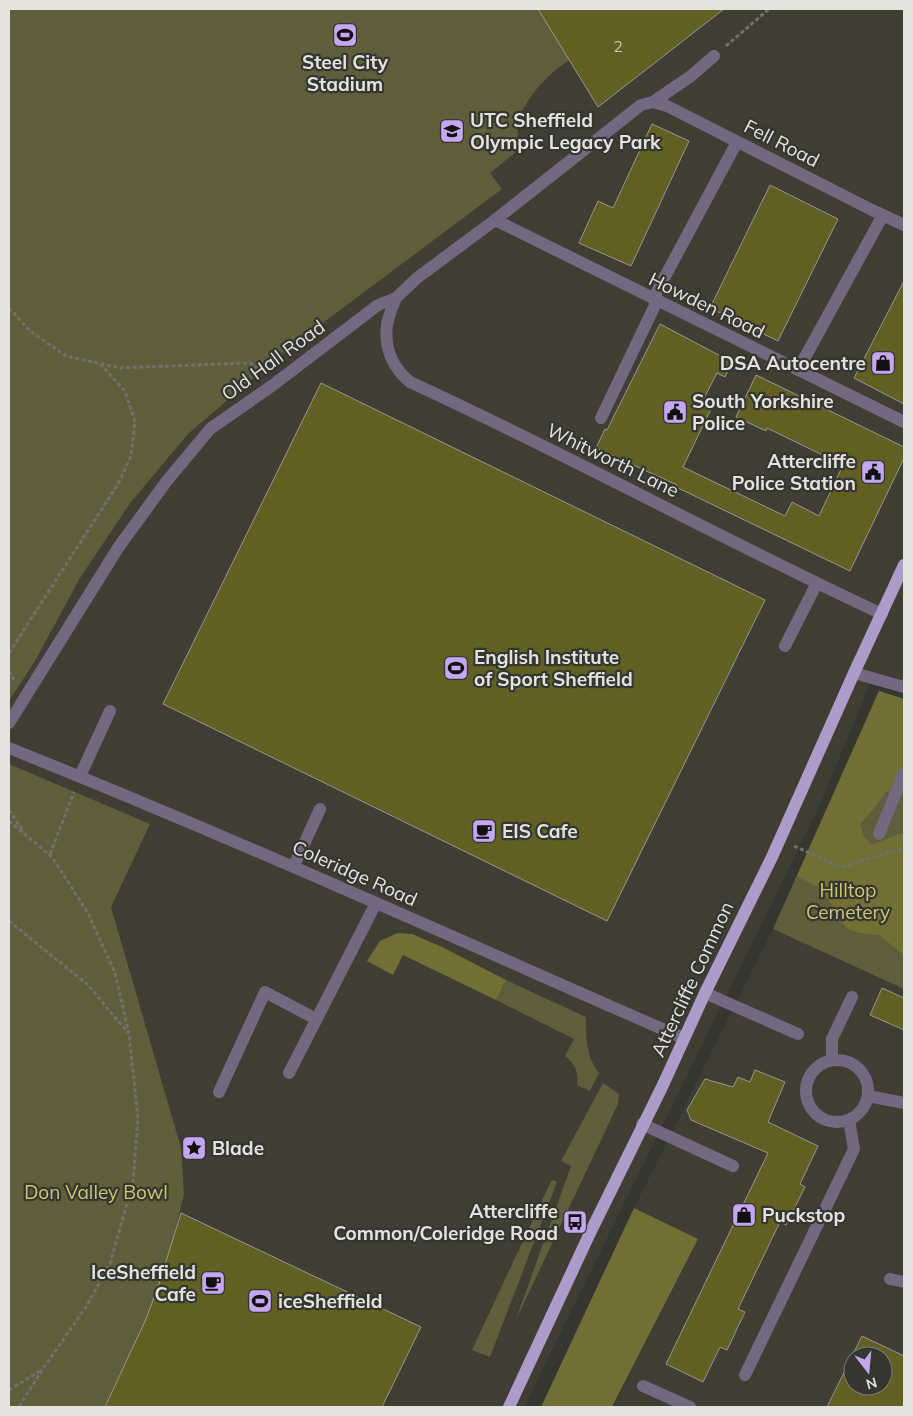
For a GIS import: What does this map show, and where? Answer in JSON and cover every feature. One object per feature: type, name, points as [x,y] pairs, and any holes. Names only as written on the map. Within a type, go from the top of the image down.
[{"type":"main road","name":"Attercliffe Common","points":[[508,1407],[779,840],[904,565]]},
{"type":"street","name":"Old Hall Road","points":[[9,723],[118,548],[166,482],[210,429],[273,385],[378,305],[396,298],[417,278],[647,104],[691,76],[714,56]]},
{"type":"street","name":"Fell Road","points":[[647,104],[666,106],[904,225]]},
{"type":"street","points":[[601,418],[655,300],[738,142]]},
{"type":"street","points":[[798,370],[883,215]]},
{"type":"street","name":"Howden Road","points":[[494,220],[904,422]]},
{"type":"street","name":"Whitworth Lane","points":[[396,298],[386,324],[387,340],[390,358],[400,373],[410,382],[882,614]]},
{"type":"street","points":[[785,646],[817,583]]},
{"type":"street","points":[[854,673],[904,688]]},
{"type":"street","points":[[80,776],[110,711]]},
{"type":"street","name":"Coleridge Road","points":[[9,748],[294,866],[683,1038]]},
{"type":"street","points":[[879,834],[904,773]]},
{"type":"street","points":[[294,866],[320,809]]},
{"type":"street","points":[[290,1073],[316,1018],[376,903]]},
{"type":"street","points":[[219,1092],[265,992],[316,1018]]},
{"type":"street","points":[[705,993],[798,1034]]},
{"type":"street","points":[[832,1060],[832,1039],[852,997]]},
{"type":"street","points":[[832,1060],[851,1062],[860,1068],[866,1076],[868,1096],[865,1106],[849,1120],[838,1122],[823,1118],[811,1107],[807,1098],[806,1086],[809,1077],[823,1063],[832,1060]]},
{"type":"street","points":[[868,1096],[904,1103]]},
{"type":"street","points":[[745,1375],[854,1149],[849,1120]]},
{"type":"street","points":[[642,1124],[733,1166]]},
{"type":"street","points":[[890,1279],[904,1282]]},
{"type":"street","points":[[643,1386],[690,1407]]},
{"type":"path","points":[[714,56],[769,9]]},
{"type":"path","points":[[9,308],[30,331],[66,356],[120,368],[250,363],[264,373],[273,385]]},
{"type":"path","points":[[9,653],[118,484],[131,456],[135,422],[126,391],[100,364]]},
{"type":"path","points":[[50,854],[80,776]]},
{"type":"path","points":[[9,810],[26,835]]},
{"type":"path","points":[[9,821],[50,854],[88,913],[115,973],[129,1034],[138,1118],[133,1182],[110,1264],[86,1307],[19,1407]]},
{"type":"path","points":[[779,840],[841,867],[904,848]]},
{"type":"path","points":[[9,921],[88,985],[129,1034]]},
{"type":"path","points":[[9,1390],[42,1370]]},
{"type":"shaded area","points":[[9,9],[904,9],[904,680],[874,673],[820,805],[524,1407],[9,1407]]},
{"type":"shaded area","points":[[773,929],[904,989],[904,1407],[613,1407],[698,1239],[634,1208]]},
{"type":"green space","points":[[9,9],[538,9],[570,60],[542,83],[522,110],[518,129],[518,145],[513,146],[516,152],[490,173],[502,189],[280,355],[188,434],[131,502],[80,578],[35,661],[9,701]]},
{"type":"green space","name":"Hilltop Cemetery","points":[[879,691],[904,699],[904,989],[773,929]]},
{"type":"green space","name":"Hilltop Cemetery","points":[[879,691],[904,699],[904,788],[886,792],[860,824],[863,835],[872,845],[898,834],[904,834],[904,955],[879,935],[859,933],[846,928],[821,889],[797,876]]},
{"type":"green space","name":"Don Valley Bowl","points":[[9,764],[150,824],[111,907],[181,1148],[184,1194],[171,1248],[159,1284],[146,1319],[105,1407],[9,1407]]},
{"type":"green space","points":[[398,933],[412,934],[442,947],[506,980],[496,1000],[403,955],[393,975],[367,961],[380,941]]},
{"type":"green space","points":[[506,980],[586,1017],[589,1054],[599,1073],[590,1091],[577,1085],[576,1069],[565,1056],[574,1039],[496,1000]]},
{"type":"green space","points":[[603,1083],[619,1094],[618,1104],[515,1322],[571,1166],[561,1161]]},
{"type":"green space","points":[[551,1181],[557,1182],[490,1357],[472,1350]]},
{"type":"green space","points":[[634,1208],[698,1239],[612,1407],[541,1407]]},
{"type":"building","points":[[538,9],[724,9],[598,107]]},
{"type":"building","points":[[652,124],[689,141],[631,266],[579,243],[598,201],[613,208]]},
{"type":"building","points":[[770,185],[838,219],[778,341],[710,308]]},
{"type":"building","name":"DSA Autocentre","points":[[904,281],[904,404],[854,378]]},
{"type":"building","points":[[660,324],[732,362],[725,377],[717,373],[701,404],[711,409],[683,467],[785,516],[792,502],[819,516],[843,465],[767,428],[766,431],[736,417],[756,375],[904,447],[904,458],[850,571],[676,487],[677,485],[596,448],[605,429],[607,430]]},
{"type":"building","name":"English Institute of Sport Sheffield","points":[[321,383],[765,600],[607,921],[163,704]]},
{"type":"building","points":[[882,988],[904,998],[904,1030],[870,1015]]},
{"type":"building","points":[[755,1070],[785,1082],[768,1122],[818,1146],[800,1184],[805,1187],[786,1225],[780,1222],[738,1309],[745,1312],[727,1350],[720,1347],[703,1382],[666,1364],[768,1153],[691,1120],[687,1110],[705,1079],[733,1087],[738,1077],[750,1082]]},
{"type":"building","name":"iceSheffield","points":[[181,1213],[421,1327],[382,1407],[105,1407],[146,1319]]},
{"type":"building","points":[[862,1336],[883,1346],[857,1346]]},
{"type":"building","points":[[893,1351],[904,1356],[904,1407],[827,1407],[843,1375],[843,1396],[893,1396]]},
{"type":"place","name":"Steel City Stadium","points":[[345,35]]},
{"type":"place","name":"UTC Sheffield Olympic Legacy Park","points":[[452,131]]},
{"type":"place","name":"DSA Autocentre","points":[[883,363]]},
{"type":"place","name":"South Yorkshire Police","points":[[675,412]]},
{"type":"place","name":"Attercliffe Police Station","points":[[873,472]]},
{"type":"place","name":"English Institute of Sport Sheffield","points":[[456,668]]},
{"type":"place","name":"EIS Cafe","points":[[484,831]]},
{"type":"place","name":"Blade","points":[[194,1148]]},
{"type":"place","name":"Puckstop","points":[[744,1215]]},
{"type":"place","name":"Attercliffe Common/Coleridge Road","points":[[575,1222]]},
{"type":"place","name":"IceSheffield Cafe","points":[[213,1283]]},
{"type":"place","name":"iceSheffield","points":[[260,1301]]}]
